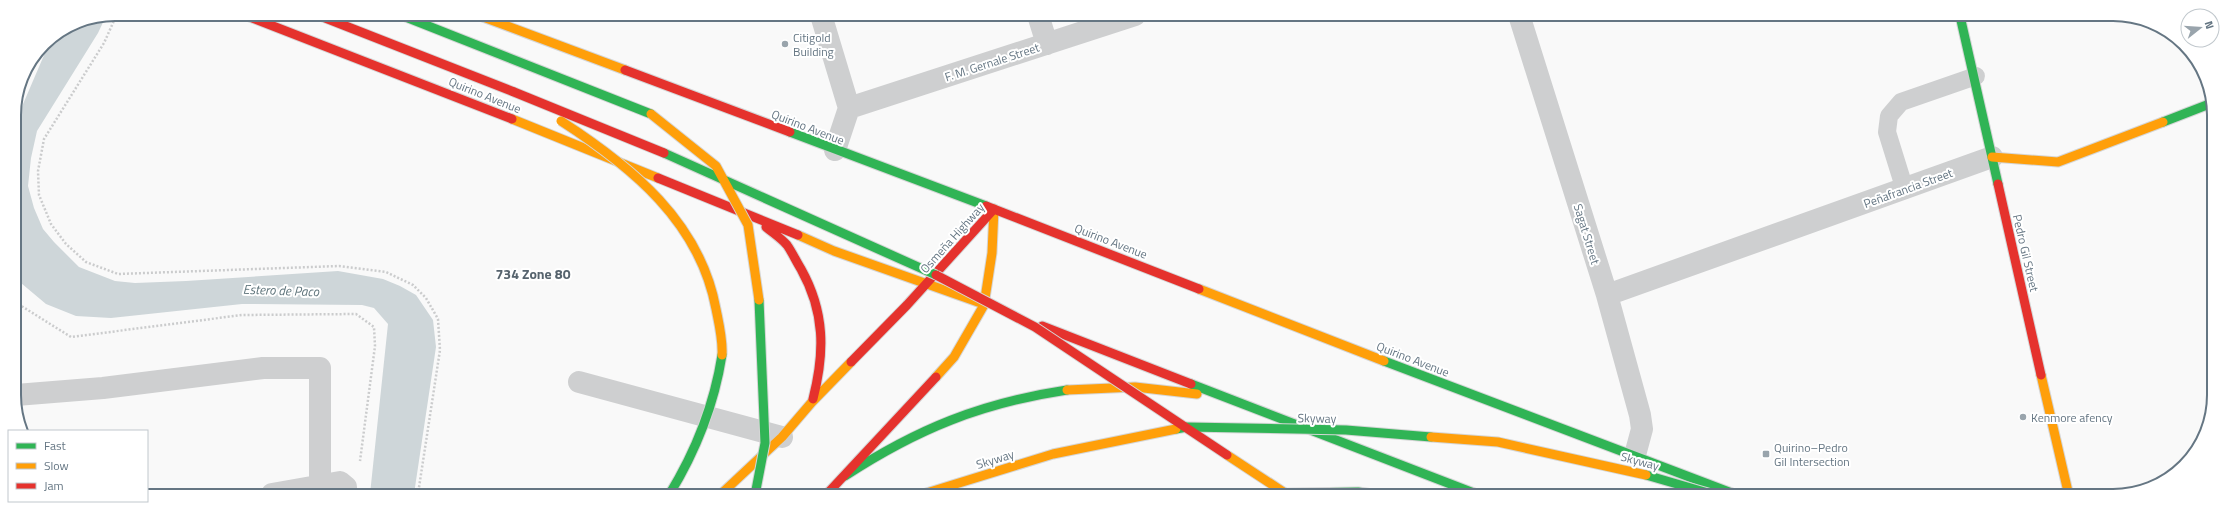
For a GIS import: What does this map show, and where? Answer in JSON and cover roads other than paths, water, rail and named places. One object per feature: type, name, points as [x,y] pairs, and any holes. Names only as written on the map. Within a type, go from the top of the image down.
[{"type":"main road","name":"Quirino Avenue","points":[[260,21],[437,89],[752,215],[834,251],[984,305],[1244,403],[1464,489]]},
{"type":"main road","points":[[333,21],[626,136],[950,281],[1035,327],[1279,489]]},
{"type":"main road","points":[[416,21],[651,114],[716,166],[748,225],[760,309],[765,443],[756,489]]},
{"type":"main road","name":"Quirino Avenue","points":[[494,21],[994,208],[1395,365],[1635,455],[1720,489]]},
{"type":"main road","name":"Pedro Gil Street","points":[[1961,21],[1976,76],[1992,157],[2067,489]]},
{"type":"main road","points":[[514,92],[589,139],[650,190],[684,228],[707,271],[717,309],[722,352],[712,404],[689,464],[673,489]]},
{"type":"main road","name":"Peñafrancia Street","points":[[1992,157],[2058,162],[2206,105]]},
{"type":"main road","name":"Osmeña Highway","points":[[729,489],[782,437],[812,402],[925,285],[994,208]]},
{"type":"main road","name":"Osmeña Highway","points":[[832,489],[954,356],[971,330],[984,305],[992,253],[994,208]]},
{"type":"main road","points":[[752,215],[786,245],[811,284],[820,313],[823,343],[821,373],[812,402]]},
{"type":"main road","points":[[844,476],[894,445],[947,420],[1002,403],[1060,392],[1121,387],[1184,391],[1244,403]]},
{"type":"main road","name":"Skyway","points":[[939,489],[1053,454],[1187,427],[1346,430],[1498,442],[1630,470],[1692,489]]},
{"type":"street","points":[[823,21],[849,108],[836,150]]},
{"type":"street","points":[[1040,21],[1047,44]]},
{"type":"street","name":"F. M. Gernale Street","points":[[849,108],[1117,21]]},
{"type":"street","name":"Sagat Street","points":[[1521,21],[1607,295],[1640,415],[1642,429],[1635,455]]},
{"type":"street","name":"Peñafrancia Street","points":[[1607,295],[1905,190],[1992,157]]},
{"type":"street","points":[[21,395],[110,387],[263,368],[320,368],[320,485]]},
{"type":"street","points":[[579,382],[782,437]]},
{"type":"street","points":[[299,489],[340,482],[346,486],[346,489]]},
{"type":"lane","points":[[1905,190],[1887,132],[1889,116],[1901,102],[1976,76]]},
{"type":"water","name":"Estero de Paco","points":[[103,22],[98,33],[37,131],[31,158],[28,186],[34,208],[43,229],[79,267],[115,281],[135,283],[338,271],[383,279],[416,295],[433,320],[436,347],[415,489],[371,489],[388,324],[374,308],[362,305],[242,304],[111,318],[76,316],[46,304],[21,283],[21,109],[48,48],[58,40],[79,28]]},
{"type":"place","name":"Citigold Building","points":[[785,44]]},
{"type":"place","name":"Kenmore afency","points":[[2023,417]]},
{"type":"place","name":"Quirino–Pedro Gil Intersection","points":[[1766,454]]},
{"type":"district","name":"734 Zone 80","points":[[533,273]]}]
